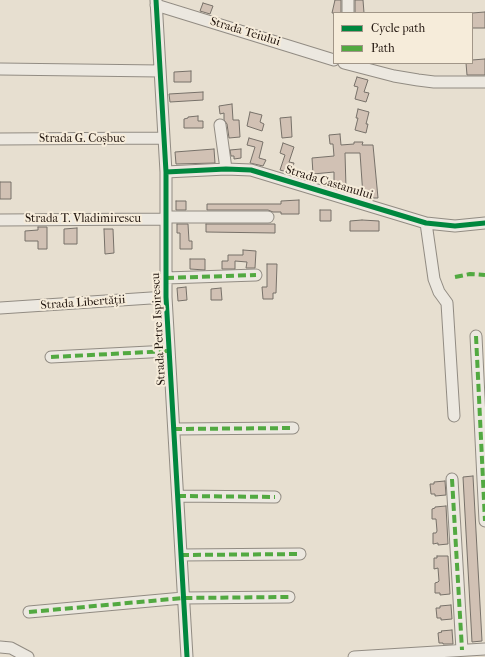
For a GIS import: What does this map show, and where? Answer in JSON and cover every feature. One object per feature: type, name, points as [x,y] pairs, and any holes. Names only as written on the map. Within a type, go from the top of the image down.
[{"type":"street","points":[[348,0],[348,12]]},
{"type":"street","name":"Strada Teiului","points":[[156,2],[333,60]]},
{"type":"street","name":"Strada Petre Ispirescu","points":[[156,2],[166,172],[166,297],[186,657]]},
{"type":"street","points":[[348,64],[394,76],[418,80],[441,82],[485,82]]},
{"type":"street","points":[[0,69],[160,71]]},
{"type":"street","points":[[220,125],[226,169]]},
{"type":"street","name":"Strada G. Coșbuc","points":[[0,139],[164,138]]},
{"type":"street","name":"Strada Castanului","points":[[166,172],[226,169],[251,170],[426,223],[455,226],[485,223]]},
{"type":"street","name":"Strada T. Vladimirescu","points":[[0,220],[268,217]]},
{"type":"street","points":[[426,223],[434,280],[439,292],[447,303],[454,416]]},
{"type":"street","points":[[166,278],[256,275]]},
{"type":"street","name":"Strada Libertății","points":[[0,308],[166,297]]},
{"type":"street","points":[[476,336],[485,521]]},
{"type":"street","points":[[50,358],[169,351]]},
{"type":"street","points":[[174,429],[293,428]]},
{"type":"street","points":[[452,479],[462,650]]},
{"type":"street","points":[[178,496],[275,497]]},
{"type":"street","points":[[181,555],[300,554]]},
{"type":"street","points":[[29,612],[183,598],[289,597]]},
{"type":"street","points":[[0,647],[11,648],[24,656]]},
{"type":"street","points":[[354,657],[430,654],[462,650],[485,650]]},
{"type":"building","points":[[335,0],[341,0],[341,12],[332,13]]},
{"type":"building","points":[[355,0],[363,0],[364,12],[355,12]]},
{"type":"building","points":[[203,3],[213,6],[210,14],[200,11]]},
{"type":"building","points":[[485,12],[485,28],[473,28],[473,13]]},
{"type":"building","points":[[485,59],[485,75],[467,75],[466,64],[473,64],[473,60]]},
{"type":"building","points":[[191,71],[191,82],[174,82],[174,72]]},
{"type":"building","points":[[357,77],[368,80],[364,92],[369,93],[366,102],[355,99],[358,87],[354,86]]},
{"type":"building","points":[[203,92],[203,100],[170,102],[169,94]]},
{"type":"building","points":[[232,104],[233,120],[239,120],[240,137],[229,138],[227,124],[224,120],[224,113],[220,114],[219,106]]},
{"type":"building","points":[[358,109],[369,112],[366,124],[368,124],[366,133],[355,130],[358,118],[356,118]]},
{"type":"building","points":[[250,112],[262,115],[260,122],[264,124],[262,131],[247,126]]},
{"type":"building","points":[[198,116],[198,121],[203,121],[203,128],[184,128],[184,119]]},
{"type":"building","points":[[291,117],[292,137],[282,138],[280,118]]},
{"type":"building","points":[[340,134],[341,145],[354,144],[354,142],[363,142],[362,145],[373,145],[378,198],[363,196],[360,153],[345,153],[346,188],[334,188],[334,172],[313,174],[312,158],[334,156],[333,144],[330,144],[329,135]]},
{"type":"building","points":[[249,138],[263,142],[259,158],[266,160],[263,166],[250,163],[255,147],[247,145]]},
{"type":"building","points":[[283,143],[294,147],[289,162],[294,163],[291,173],[280,170],[285,155],[280,153]]},
{"type":"building","points":[[214,149],[215,163],[176,164],[175,152]]},
{"type":"building","points":[[241,149],[241,158],[234,159],[234,156],[231,156],[230,150]]},
{"type":"building","points":[[0,182],[11,182],[11,199],[0,199]]},
{"type":"building","points":[[299,200],[299,214],[281,214],[281,212],[273,212],[268,210],[207,210],[207,204],[281,204],[281,201]]},
{"type":"building","points":[[176,201],[186,201],[186,210],[176,210]]},
{"type":"building","points":[[320,210],[331,210],[331,221],[320,221]]},
{"type":"building","points":[[350,221],[379,221],[379,231],[350,231]]},
{"type":"building","points":[[177,224],[188,224],[189,241],[192,241],[192,249],[180,249],[180,233],[177,233]]},
{"type":"building","points":[[206,224],[275,224],[275,233],[206,232]]},
{"type":"building","points":[[38,227],[47,227],[47,249],[38,249],[38,241],[25,241],[25,231],[38,230]]},
{"type":"building","points":[[77,228],[77,244],[64,244],[64,229]]},
{"type":"building","points":[[104,229],[113,229],[114,253],[105,254]]},
{"type":"building","points":[[243,250],[256,251],[255,268],[246,268],[247,262],[235,261],[235,269],[222,269],[222,261],[228,261],[228,255],[243,255]]},
{"type":"building","points":[[190,259],[205,259],[205,270],[190,269]]},
{"type":"building","points":[[267,264],[277,264],[276,293],[273,293],[273,299],[263,299],[262,287],[267,287]]},
{"type":"building","points":[[186,287],[187,300],[178,301],[177,288]]},
{"type":"building","points":[[221,288],[222,300],[211,300],[211,289]]},
{"type":"building","points":[[473,476],[482,641],[472,642],[463,477]]},
{"type":"building","points":[[445,481],[446,495],[435,496],[435,494],[431,494],[430,484]]},
{"type":"building","points":[[446,506],[448,544],[433,544],[433,533],[436,533],[437,531],[436,519],[432,519],[432,509],[435,507]]},
{"type":"building","points":[[437,556],[448,556],[450,594],[440,595],[440,593],[435,593],[435,583],[439,581],[438,568],[434,569],[434,558],[437,558]]},
{"type":"building","points":[[451,605],[452,619],[441,620],[441,618],[437,618],[436,608]]},
{"type":"building","points":[[452,630],[453,644],[439,643],[438,633],[442,632],[441,631]]},
{"type":"marked path","points":[[455,277],[470,274],[485,275]]},
{"type":"marked path","points":[[166,278],[256,275]]},
{"type":"marked path","points":[[476,336],[485,521]]},
{"type":"marked path","points":[[51,357],[169,351]]},
{"type":"marked path","points":[[174,429],[293,428]]},
{"type":"marked path","points":[[452,479],[462,650]]},
{"type":"marked path","points":[[178,496],[275,497]]},
{"type":"marked path","points":[[181,555],[300,554]]},
{"type":"marked path","points":[[29,612],[183,598],[289,597]]},
{"type":"cycle path","points":[[156,0],[166,172],[166,297],[187,657]]},
{"type":"cycle path","points":[[166,172],[226,169],[251,170],[426,223],[455,226],[485,223]]}]
